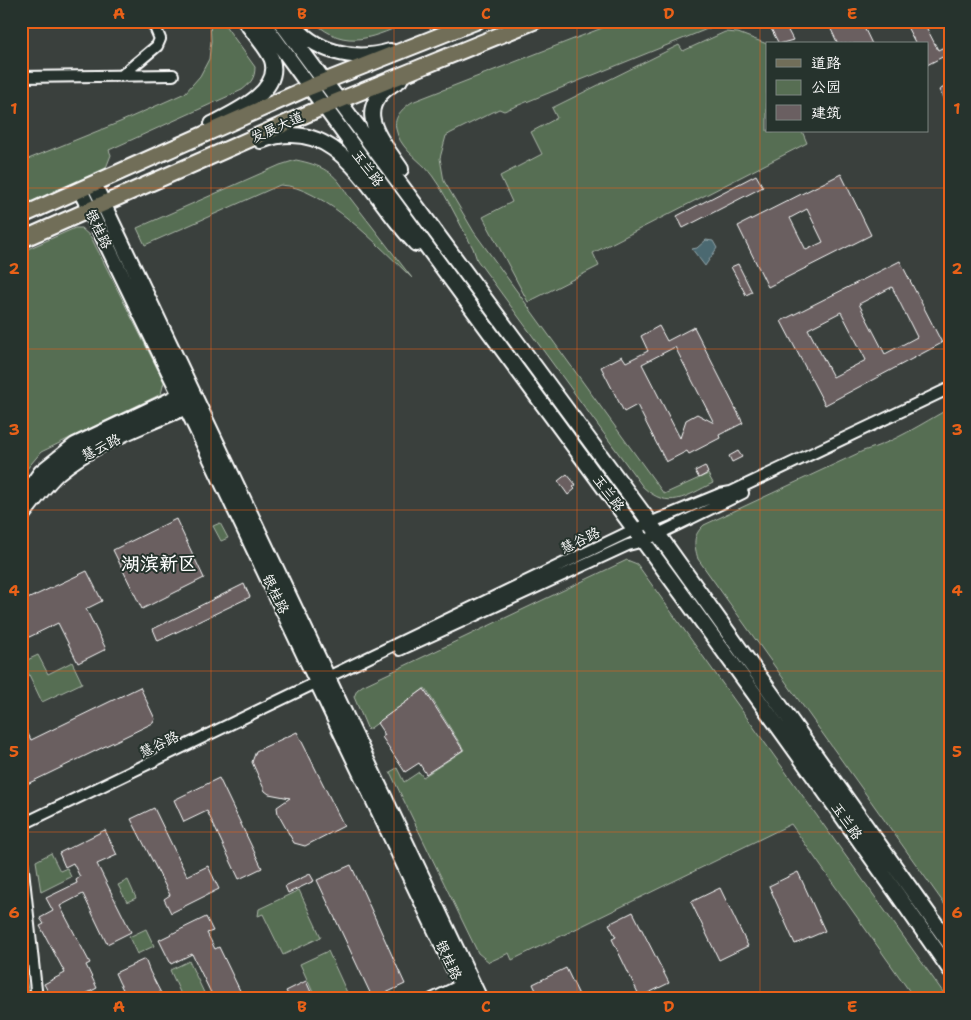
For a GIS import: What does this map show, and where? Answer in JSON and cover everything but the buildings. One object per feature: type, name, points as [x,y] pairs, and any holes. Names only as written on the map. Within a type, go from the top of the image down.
[{"type":"main road","name":"发展大道","points":[[21,216],[310,87],[477,21]]},
{"type":"main road","name":"发展大道","points":[[21,240],[323,107],[535,21]]},
{"type":"street","points":[[121,76],[156,46],[160,39],[150,21]]},
{"type":"street","points":[[151,158],[251,103],[263,92],[270,78],[272,60],[245,21]]},
{"type":"street","name":"玉兰路","points":[[262,21],[323,107],[636,529],[836,805],[950,970]]},
{"type":"street","name":"玉兰路","points":[[280,21],[650,522],[950,944]]},
{"type":"street","points":[[291,21],[300,34],[324,48],[348,54],[364,56],[384,53],[429,40]]},
{"type":"street","points":[[434,63],[391,85],[380,94],[370,112],[372,123],[378,134],[428,207],[461,265]]},
{"type":"street","points":[[21,77],[173,75]]},
{"type":"street","points":[[162,178],[275,136],[294,134],[313,138],[336,149],[350,160],[402,231],[448,275]]},
{"type":"street","name":"银桂路","points":[[87,187],[189,398],[468,999]]},
{"type":"street","name":"慧谷路","points":[[321,684],[650,522],[731,492],[950,388]]},
{"type":"street","name":"慧谷路","points":[[21,825],[505,600],[628,545],[644,541],[950,396]]},
{"type":"street","name":"慧云路","points":[[21,500],[42,472],[75,445],[189,398]]},
{"type":"street","name":"慧云路","points":[[21,517],[46,485],[78,458],[189,398]]},
{"type":"street","name":"银桂路","points":[[321,684],[480,999]]},
{"type":"street","points":[[21,851],[37,999]]},
{"type":"street","points":[[432,999],[461,985]]},
{"type":"green space","points":[[210,21],[222,21],[255,67],[252,80],[248,85],[242,90],[109,150],[111,155],[104,173],[21,209],[21,162],[120,122],[185,93],[200,76],[209,59],[211,41]]},
{"type":"green space","points":[[313,21],[412,21],[373,36],[349,39],[337,37],[325,31]]},
{"type":"green space","points":[[620,21],[727,21],[504,111],[499,109],[446,136],[440,158],[444,181],[474,232],[664,494],[708,474],[713,483],[678,499],[669,500],[661,498],[643,487],[477,260],[473,248],[445,196],[426,168],[400,141],[395,125],[399,113],[412,102]]},
{"type":"green space","points":[[725,32],[738,33],[766,44],[766,132],[802,132],[807,143],[593,253],[599,266],[528,302],[483,217],[512,202],[500,176],[542,154],[531,132],[557,118],[552,108],[679,45],[683,51]]},
{"type":"green space","points":[[296,160],[320,167],[337,180],[412,278],[368,236],[333,207],[297,188],[280,185],[145,245],[137,228],[280,165]]},
{"type":"green space","points":[[75,228],[81,228],[91,237],[164,382],[161,394],[41,452],[21,476],[21,252]]},
{"type":"green space","points":[[950,408],[950,912],[698,559],[695,540],[697,533],[704,525],[863,451],[897,438]]},
{"type":"green space","points":[[220,523],[228,538],[221,541],[213,526]]},
{"type":"green space","points":[[627,560],[637,564],[948,999],[915,999],[791,824],[512,960],[509,953],[489,962],[478,953],[390,772],[397,768],[404,782],[419,772],[423,777],[464,750],[425,688],[368,730],[354,697],[357,690],[362,686]]},
{"type":"green space","points":[[38,655],[48,674],[72,662],[82,683],[42,702],[23,662]]},
{"type":"green space","points":[[51,853],[60,871],[67,868],[71,877],[41,892],[36,861]]},
{"type":"green space","points":[[128,880],[136,898],[127,902],[118,885]]},
{"type":"green space","points":[[299,890],[321,937],[283,955],[263,914],[258,916],[259,909]]},
{"type":"green space","points":[[146,929],[154,946],[137,954],[129,937]]},
{"type":"green space","points":[[328,951],[350,999],[316,999],[300,964]]},
{"type":"green space","points":[[189,961],[207,999],[183,999],[170,970]]},
{"type":"green space","points":[[26,981],[30,998],[21,999],[21,983]]},
{"type":"water","points":[[706,240],[713,241],[717,248],[705,266],[692,249],[697,248]]},
{"type":"district","name":"湖滨新区","points":[[159,563]]}]
